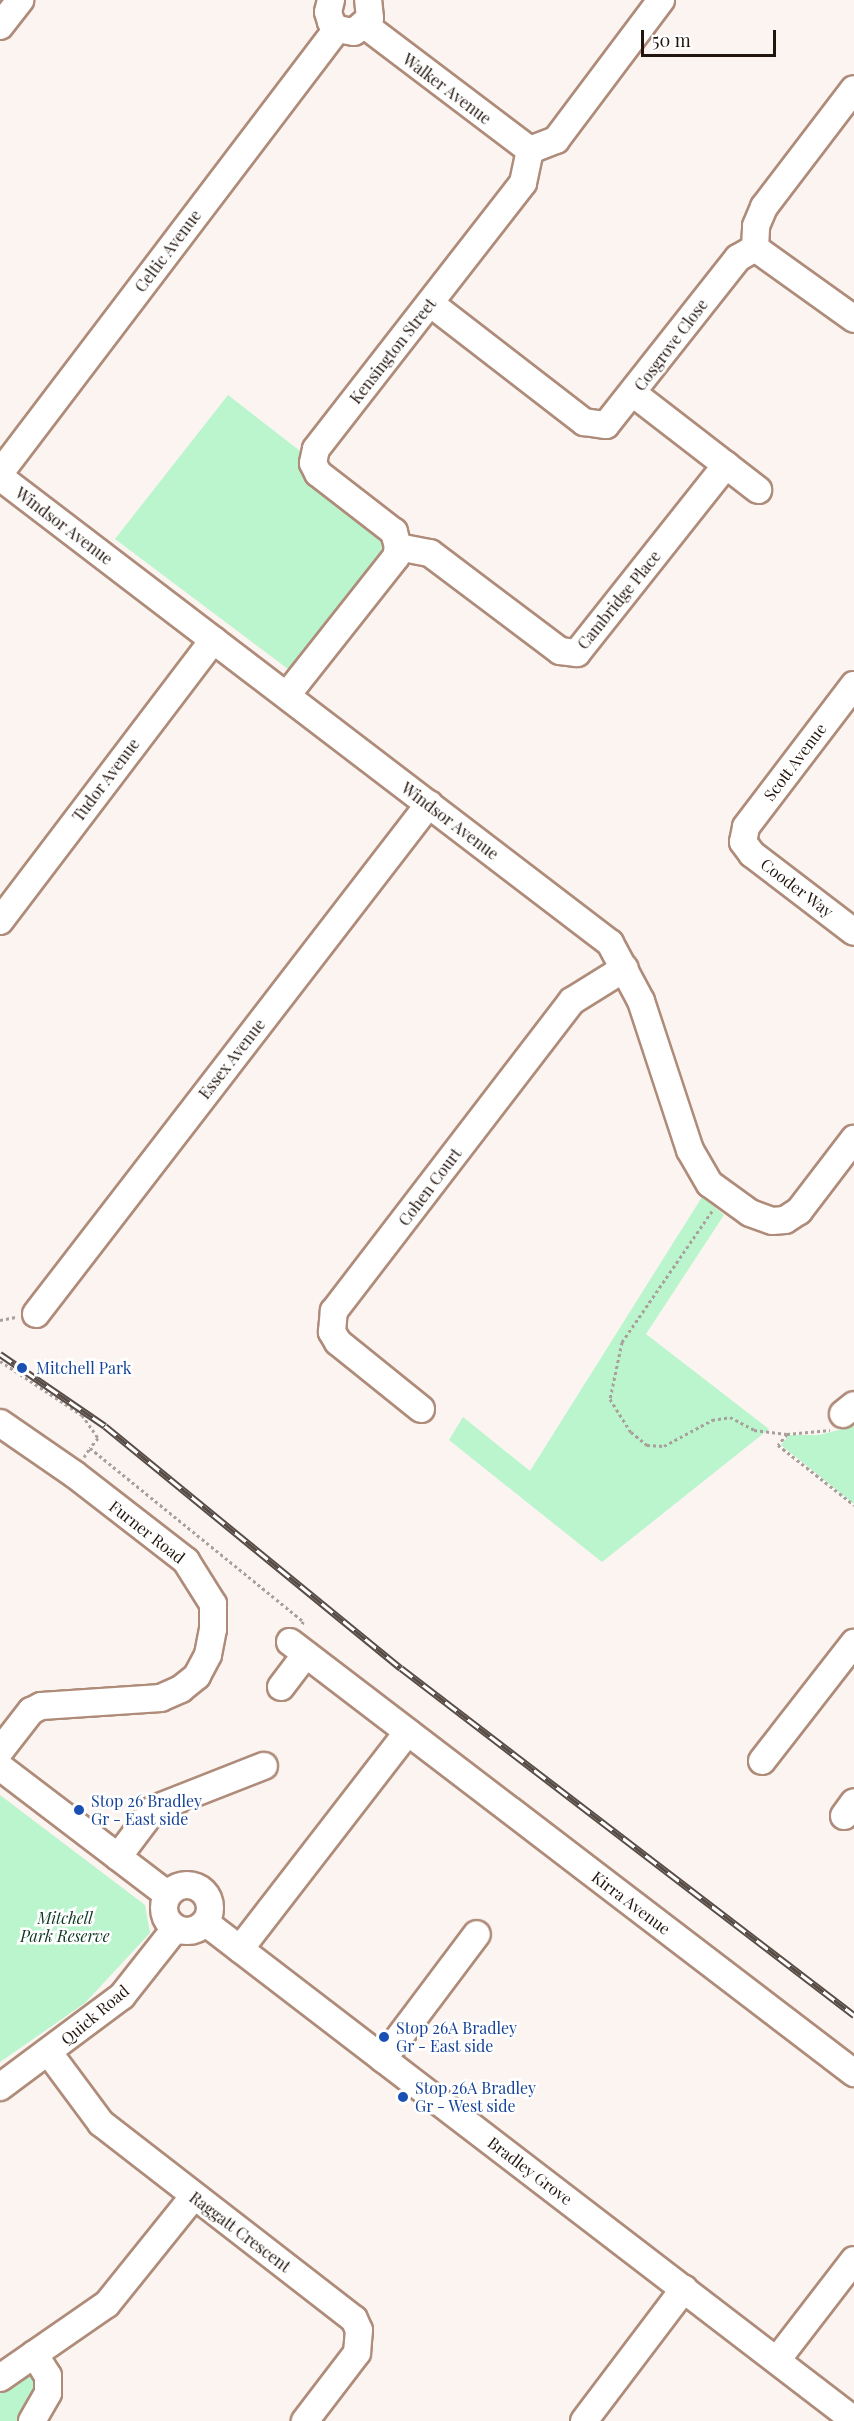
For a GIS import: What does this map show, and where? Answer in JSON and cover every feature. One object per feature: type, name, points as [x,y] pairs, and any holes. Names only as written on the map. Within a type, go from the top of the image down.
[{"type":"street","points":[[0,26],[20,0]]},
{"type":"street","points":[[331,0],[328,12],[337,29],[354,32],[366,26],[372,9],[369,0]]},
{"type":"street","points":[[530,150],[556,140],[661,0]]},
{"type":"street","name":"Walker Avenue","points":[[366,26],[530,150]]},
{"type":"street","name":"Celtic Avenue","points":[[0,475],[337,29]]},
{"type":"street","points":[[854,89],[764,207],[756,226],[755,248],[854,319]]},
{"type":"street","name":"Kensington Street","points":[[398,547],[394,531],[318,473],[313,463],[316,449],[523,183],[530,150]]},
{"type":"street","name":"Cosgrove Close","points":[[430,303],[584,422],[606,425],[634,394],[738,258],[755,248]]},
{"type":"street","points":[[634,394],[758,490]]},
{"type":"street","name":"Cambridge Place","points":[[398,547],[430,553],[560,651],[578,653],[726,465]]},
{"type":"street","name":"Windsor Avenue","points":[[0,475],[610,943],[640,1000],[690,1150],[710,1184],[750,1213],[772,1221],[785,1220],[800,1211],[854,1140]]},
{"type":"street","points":[[287,695],[396,557],[398,547]]},
{"type":"street","name":"Tudor Avenue","points":[[0,921],[213,640]]},
{"type":"street","name":"Scott Avenue","points":[[743,842],[746,827],[854,686]]},
{"type":"street","name":"Essex Avenue","points":[[36,1314],[429,804]]},
{"type":"street","name":"Cooder Way","points":[[743,842],[752,854],[854,932]]},
{"type":"street","name":"Cohen Court","points":[[421,1409],[338,1342],[331,1323],[334,1311],[572,1001],[625,968]]},
{"type":"street","name":"Furner Road","points":[[0,1423],[74,1474],[186,1561],[200,1579],[213,1604],[208,1655],[196,1676],[181,1689],[161,1698],[41,1706],[31,1711],[0,1751]]},
{"type":"street","points":[[281,1687],[299,1648]]},
{"type":"street","name":"Kirra Avenue","points":[[299,1648],[854,2073]]},
{"type":"street","points":[[762,1761],[852,1650]]},
{"type":"street","points":[[240,1948],[408,1732]]},
{"type":"street","points":[[118,1857],[154,1809],[264,1766]]},
{"type":"street","points":[[0,1767],[168,1895]]},
{"type":"street","points":[[182,1886],[199,1888],[210,1901],[206,1923],[187,1932],[175,1929],[165,1914],[168,1895],[182,1886]]},
{"type":"street","name":"Bradley Grove","points":[[206,1923],[854,2420]]},
{"type":"street","name":"Quick Road","points":[[0,2087],[49,2053],[122,1996],[175,1929]]},
{"type":"street","points":[[383,2059],[477,1934]]},
{"type":"street","name":"Raggatt Crescent","points":[[49,2053],[101,2123],[193,2197],[354,2319],[359,2330],[357,2353],[305,2421]]},
{"type":"street","points":[[0,2378],[107,2304],[193,2197]]},
{"type":"street","points":[[777,2360],[854,2260]]},
{"type":"street","points":[[584,2421],[684,2289]]},
{"type":"street","points":[[32,2421],[48,2393],[48,2376],[34,2354]]},
{"type":"path","points":[[715,1205],[622,1342],[610,1399],[631,1432],[647,1445],[664,1446],[712,1420],[730,1416],[754,1430],[787,1434],[845,1416]]},
{"type":"path","points":[[0,1361],[82,1415],[98,1438],[74,1474]]},
{"type":"path","points":[[787,1434],[777,1445],[854,1505]]},
{"type":"path","points":[[90,1448],[303,1621],[299,1648]]},
{"type":"green space","points":[[228,395],[304,454],[378,529],[385,543],[380,557],[292,672],[115,539]]},
{"type":"green space","points":[[702,1197],[724,1215],[646,1334],[769,1429],[602,1562],[449,1440],[463,1417],[530,1471]]},
{"type":"green space","points":[[854,1426],[854,1504],[781,1445],[789,1435],[819,1435]]},
{"type":"green space","name":"Mitchell Park Reserve","points":[[0,1795],[145,1905],[150,1933],[85,2003],[0,2062]]},
{"type":"green space","points":[[30,2363],[40,2378],[24,2421],[0,2421],[0,2383]]},
{"type":"railway","points":[[0,1354],[105,1426],[401,1668],[854,2015]]},
{"type":"place","name":"Mitchell Park","points":[[22,1368]]},
{"type":"place","name":"Stop 26 Bradley Gr - East side","points":[[79,1810]]},
{"type":"place","name":"Stop 26A Bradley Gr - East side","points":[[384,2037]]},
{"type":"place","name":"Stop 26A Bradley Gr - West side","points":[[403,2097]]}]
